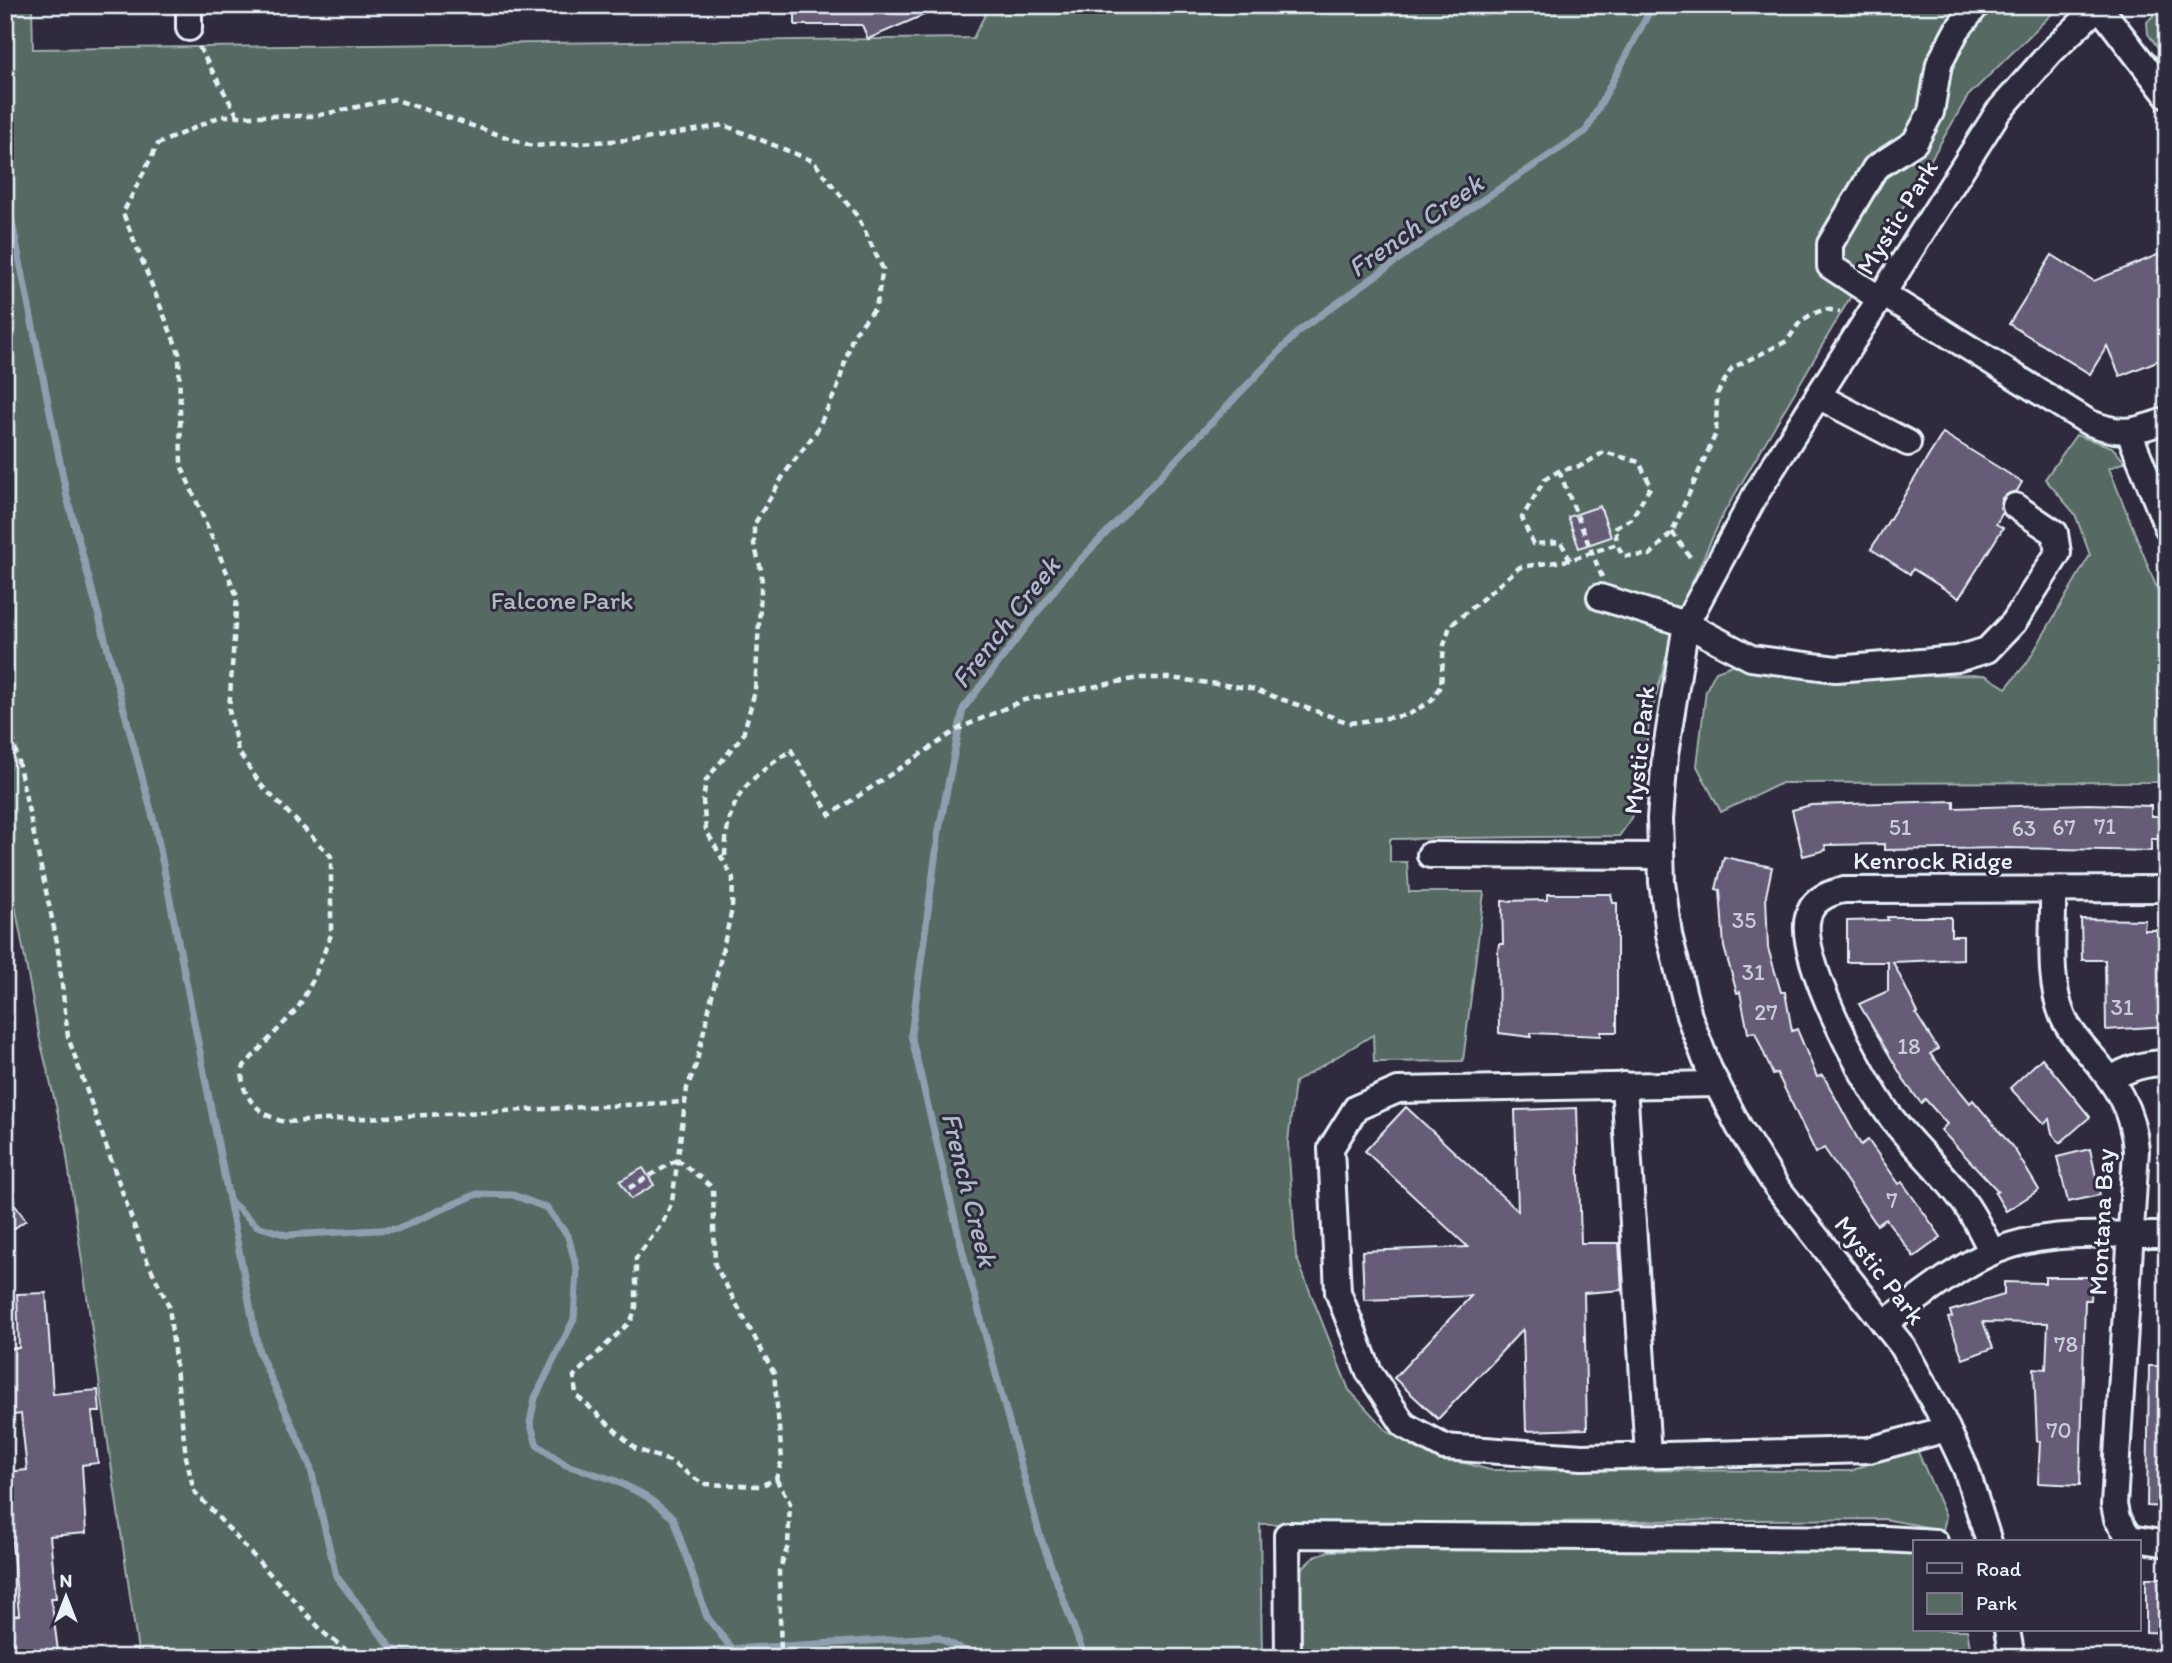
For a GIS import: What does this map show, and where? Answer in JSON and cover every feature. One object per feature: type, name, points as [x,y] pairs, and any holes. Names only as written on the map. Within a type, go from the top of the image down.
[{"type":"street","points":[[1977,5],[1956,30],[1939,64],[1931,112],[1916,142],[1875,168],[1830,244],[1830,265],[2088,422],[2111,432],[2129,432],[2167,419]]},
{"type":"street","points":[[2102,6],[2167,95]]},
{"type":"street","name":"Mystic Park","points":[[1988,1540],[1966,1469],[1903,1348],[1776,1186],[1717,1084],[1689,1016],[1669,934],[1660,819],[1665,755],[1686,624],[1756,495],[1998,113],[2052,51],[2102,6]]},
{"type":"street","points":[[1818,396],[1908,443]]},
{"type":"street","points":[[2129,432],[2167,527]]},
{"type":"street","points":[[1600,597],[1686,624],[1751,658],[1836,669],[1956,659],[1987,650],[2014,622],[2058,553],[2054,533],[2015,506]]},
{"type":"street","points":[[1430,855],[1661,856]]},
{"type":"street","name":"Kenrock Ridge","points":[[1992,1252],[1963,1201],[1886,1112],[1857,1065],[1827,1003],[1805,931],[1807,917],[1819,899],[1844,890],[2167,888]]},
{"type":"street","name":"Montana Bay","points":[[2053,890],[2055,977],[2063,1017],[2073,1034],[2112,1079],[2126,1102],[2135,1129],[2115,1505],[2117,1520],[2130,1538],[2167,1544]]},
{"type":"street","points":[[2112,1079],[2124,1070],[2140,1065],[2167,1063]]},
{"type":"street","points":[[1717,1084],[1398,1090],[1356,1108],[1331,1148],[1338,1292],[1369,1372],[1404,1424],[1444,1447],[1582,1457],[1869,1450],[1947,1429]]},
{"type":"street","points":[[1624,1085],[1648,1455]]},
{"type":"street","points":[[1884,1322],[1992,1252],[2066,1235],[2167,1235]]},
{"type":"street","points":[[1288,1658],[1287,1535],[1913,1541]]},
{"type":"street","points":[[2007,1632],[2012,1658]]},
{"type":"path","points":[[189,17],[208,67],[238,116]]},
{"type":"path","points":[[677,1159],[713,1188],[715,1265],[775,1373],[782,1460],[776,1479],[761,1486],[703,1484],[670,1461],[636,1449],[576,1395],[573,1376],[631,1321],[636,1307],[636,1258],[663,1222],[672,1202],[677,1159],[685,1102],[732,908],[733,878],[725,858],[706,830],[703,801],[706,780],[743,735],[755,691],[762,573],[754,544],[754,525],[785,472],[817,432],[837,389],[853,335],[876,307],[883,269],[859,217],[813,161],[724,125],[645,139],[531,146],[394,99],[315,116],[221,116],[158,144],[123,213],[179,353],[181,466],[237,596],[229,710],[238,751],[261,785],[331,856],[331,934],[313,980],[298,1008],[244,1066],[240,1078],[244,1089],[260,1112],[268,1118],[285,1122],[685,1102]]},
{"type":"path","points":[[1570,560],[1561,542],[1532,544],[1522,518],[1545,479],[1559,471],[1583,466],[1604,452],[1639,462],[1651,486],[1630,519],[1615,527],[1616,544],[1623,556],[1650,555],[1672,533],[1716,433],[1717,394],[1732,368],[1787,341],[1800,322],[1812,314],[1826,309],[1840,312]]},
{"type":"path","points":[[1559,471],[1602,575],[1600,597]]},
{"type":"path","points":[[1672,533],[1690,557]]},
{"type":"path","points":[[725,858],[726,832],[739,793],[755,775],[791,750],[831,815],[960,727],[1024,700],[1139,678],[1169,678],[1249,688],[1350,723],[1408,715],[1431,701],[1441,685],[1444,645],[1450,626],[1521,567],[1570,560],[1616,544]]},
{"type":"path","points":[[5,701],[57,942],[68,1037],[144,1254],[169,1306],[186,1457],[194,1491],[325,1634],[357,1658]]},
{"type":"path","points":[[629,1188],[677,1159]]},
{"type":"path","points":[[776,1479],[790,1503],[789,1546],[779,1571],[781,1658]]},
{"type":"shaded area","points":[[2026,1652],[2167,1653],[2167,1658],[1998,1658]]},
{"type":"green space","name":"Falcone Park","points":[[5,5],[32,5],[33,49],[973,38],[990,5],[2061,5],[1968,96],[1724,513],[1691,586],[1671,643],[1649,725],[1639,797],[1628,823],[1619,836],[1390,839],[1390,862],[1407,862],[1409,892],[1484,892],[1463,1061],[1374,1062],[1373,1035],[1295,1082],[1288,1142],[1296,1256],[1349,1390],[1388,1432],[1424,1452],[1490,1470],[1851,1471],[1915,1445],[1946,1517],[1943,1530],[1884,1519],[1260,1524],[1262,1658],[139,1658],[65,1143],[40,1040],[5,851]]},
{"type":"green space","points":[[2163,5],[2167,5],[2167,66],[2157,56],[2161,52],[2148,34],[2147,22]]},
{"type":"green space","points":[[2076,435],[2112,447],[2125,462],[2109,468],[2160,596],[2167,594],[2167,782],[1782,783],[1721,812],[1697,766],[1706,690],[1716,671],[1741,662],[1784,677],[1985,675],[2006,688],[2027,663],[2090,555],[2075,514],[2045,479]]},
{"type":"green space","points":[[1900,1549],[1913,1554],[1913,1632],[1967,1632],[1972,1658],[1300,1658],[1299,1571],[1315,1556],[1329,1551]]},
{"type":"building","points":[[795,5],[947,5],[868,39],[862,25],[795,25]]},
{"type":"building","points":[[2167,251],[2167,357],[2120,376],[2107,346],[2090,374],[2009,324],[2052,255],[2094,281]]},
{"type":"building","points":[[1943,433],[2022,482],[2017,491],[2002,498],[2002,514],[1996,524],[2003,528],[1959,598],[1913,569],[1910,574],[1871,549]]},
{"type":"building","points":[[1600,506],[1611,537],[1579,548],[1568,517]]},
{"type":"building","points":[[1954,801],[1954,808],[2088,804],[2151,806],[2151,816],[2163,816],[2163,839],[2151,839],[2151,851],[2007,848],[1884,850],[1884,844],[1825,845],[1826,850],[1803,856],[1792,810],[1811,805]]},
{"type":"building","points":[[1724,857],[1772,867],[1766,896],[1768,948],[1781,992],[1785,992],[1792,1031],[1797,1029],[1817,1077],[1823,1075],[1861,1145],[1868,1140],[1941,1237],[1914,1257],[1886,1219],[1877,1225],[1824,1148],[1816,1153],[1777,1073],[1773,1075],[1755,1032],[1748,1033],[1740,992],[1737,993],[1724,947],[1720,890],[1716,889]]},
{"type":"building","points":[[1547,894],[1611,894],[1613,903],[1617,903],[1617,1032],[1601,1032],[1601,1036],[1531,1033],[1531,1037],[1499,1033],[1498,951],[1499,944],[1503,944],[1502,901],[1547,900]]},
{"type":"building","points":[[1887,917],[1951,917],[1951,936],[1963,936],[1963,959],[1893,962],[1918,1013],[1916,1014],[1938,1049],[1930,1054],[1970,1103],[1973,1100],[2015,1150],[2039,1190],[2006,1211],[1995,1193],[1998,1191],[1941,1130],[1947,1124],[1925,1099],[1921,1103],[1907,1085],[1859,1004],[1888,991],[1888,962],[1847,962],[1847,921],[1888,920]]},
{"type":"building","points":[[2081,919],[2145,920],[2144,930],[2157,930],[2157,936],[2167,936],[2167,1026],[2106,1030],[2105,960],[2082,960]]},
{"type":"building","points":[[2042,1058],[2090,1117],[2060,1143],[2052,1133],[2049,1119],[2044,1124],[2010,1088]]},
{"type":"building","points":[[1406,1107],[1518,1211],[1515,1110],[1577,1108],[1581,1243],[1619,1243],[1622,1290],[1584,1293],[1587,1429],[1526,1431],[1523,1329],[1438,1419],[1394,1378],[1471,1296],[1364,1300],[1362,1251],[1468,1247],[1365,1151]]},
{"type":"building","points":[[2090,1149],[2100,1195],[2068,1202],[2057,1157]]},
{"type":"building","points":[[643,1168],[654,1185],[631,1199],[620,1181]]},
{"type":"building","points":[[5,1192],[26,1220],[5,1235]]},
{"type":"building","points":[[2045,1277],[2092,1277],[2091,1300],[2085,1300],[2080,1485],[2038,1483],[2040,1441],[2037,1441],[2034,1368],[2046,1369],[2048,1323],[1983,1322],[1993,1348],[1963,1359],[1948,1318],[1952,1317],[1950,1311],[2004,1295],[2004,1282],[2045,1283]]},
{"type":"building","points":[[46,1293],[53,1394],[98,1390],[100,1412],[92,1412],[98,1463],[82,1465],[86,1533],[50,1536],[56,1598],[51,1598],[59,1658],[15,1658],[13,1642],[5,1643],[5,1617],[19,1615],[5,1472],[27,1470],[21,1414],[5,1416],[5,1348],[19,1348],[17,1294]]},
{"type":"building","points":[[2149,1366],[2167,1366],[2167,1507],[2147,1506]]},
{"type":"building","points":[[2146,1578],[2167,1578],[2167,1633],[2146,1632]]},
{"type":"waterway","name":"French Creek","points":[[1085,1658],[1040,1536],[963,1253],[911,1035],[939,830],[963,709],[1066,575],[1300,330],[1466,211],[1586,131],[1653,5]]},
{"type":"waterway","points":[[5,187],[67,497],[156,829],[259,1352],[310,1465],[336,1576],[392,1649],[432,1658]]},
{"type":"waterway","points":[[231,1202],[257,1226],[287,1235],[397,1229],[477,1194],[513,1195],[547,1208],[568,1236],[577,1270],[574,1319],[535,1398],[530,1422],[537,1445],[566,1465],[614,1480],[646,1496],[673,1518],[707,1617],[732,1649]]},
{"type":"waterway","points":[[577,1658],[937,1637],[980,1658]]}]
